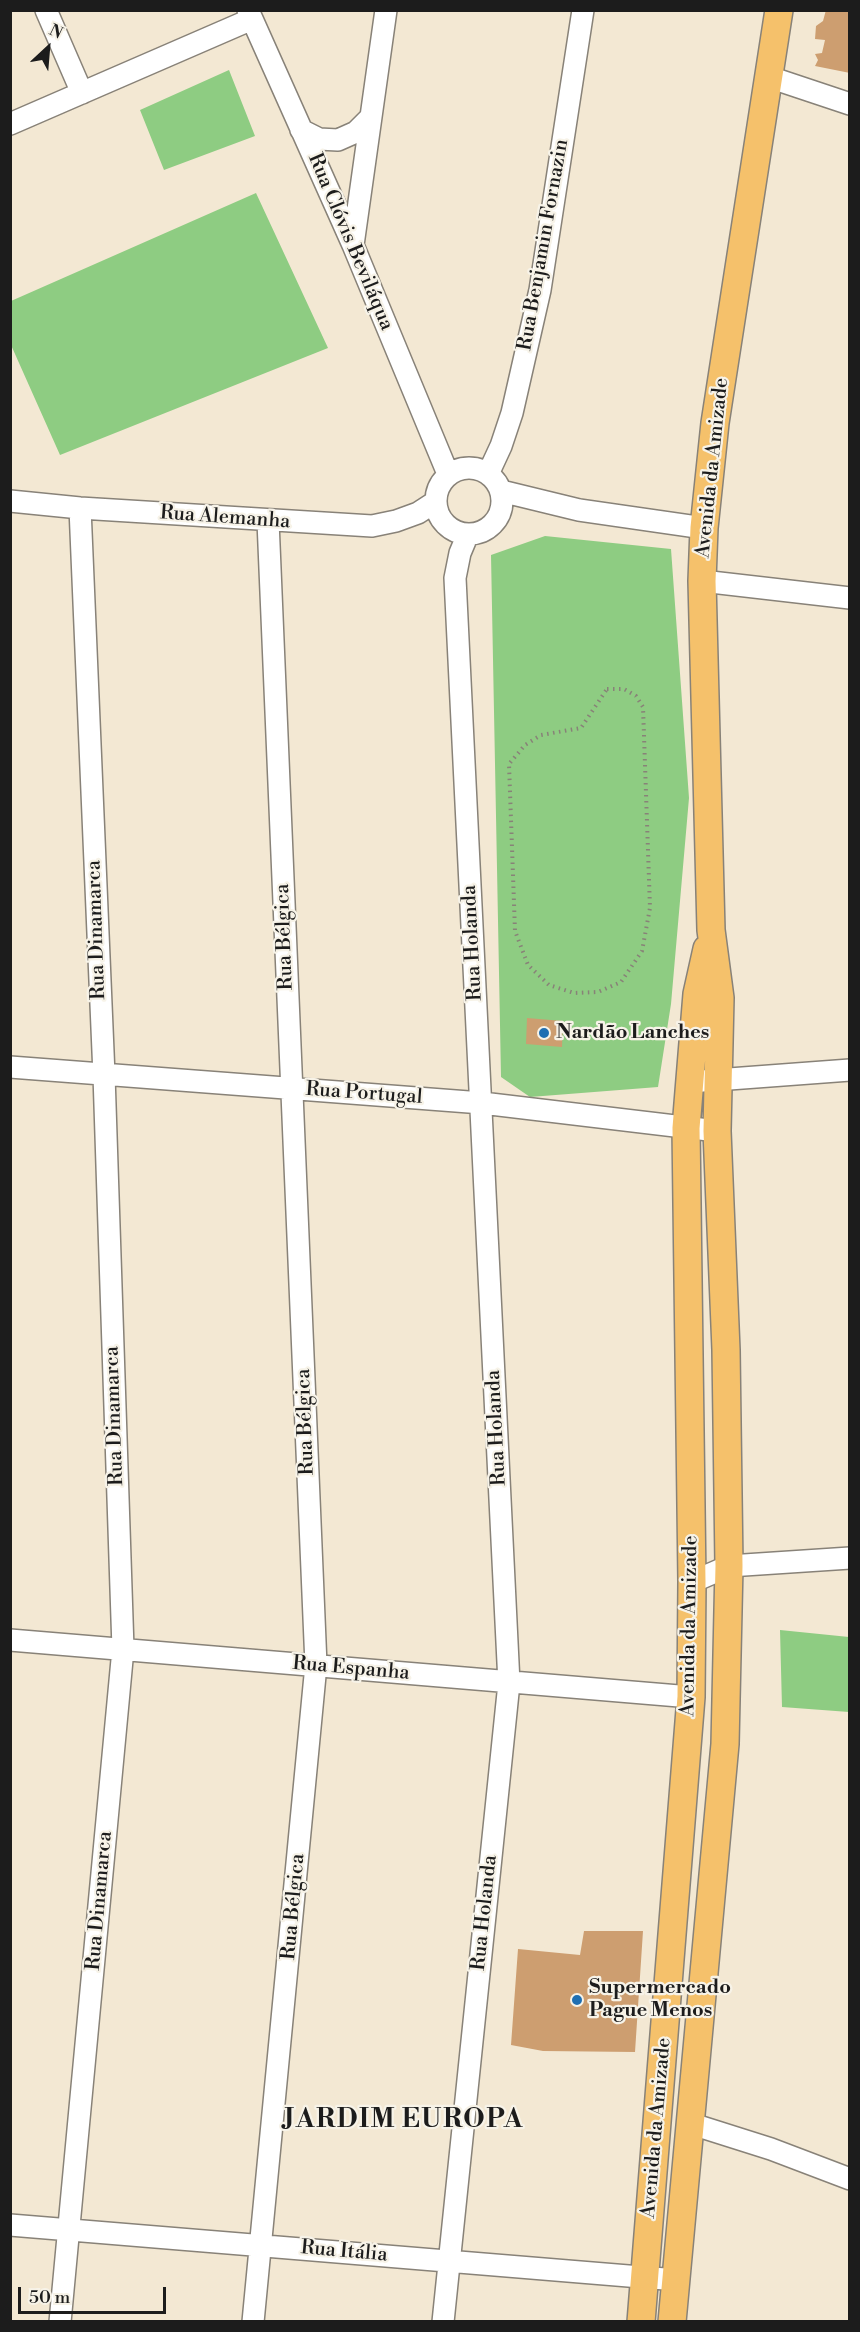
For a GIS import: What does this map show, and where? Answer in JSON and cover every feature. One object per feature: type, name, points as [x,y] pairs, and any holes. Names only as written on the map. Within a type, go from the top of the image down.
[{"type":"main road","name":"Avenida da Amizade","points":[[672,2322],[678,2280],[725,1744],[729,1566],[726,1350],[717,1131],[720,998],[711,930],[702,580],[704,528],[715,423],[780,10]]},
{"type":"main road","name":"Avenida da Amizade","points":[[641,2322],[691,1697],[692,1582],[686,1128],[697,994],[711,930]]},
{"type":"main road","points":[[691,1697],[712,1704],[725,1744]]},
{"type":"street","points":[[45,10],[82,93]]},
{"type":"street","points":[[353,245],[386,10]]},
{"type":"street","name":"Rua Benjamin Fornazin","points":[[488,474],[501,447],[512,413],[540,290],[583,10]]},
{"type":"street","points":[[10,124],[250,15]]},
{"type":"street","name":"Rua Clóvis Beviláqua","points":[[250,15],[353,245],[448,474]]},
{"type":"street","points":[[769,77],[849,104]]},
{"type":"street","points":[[301,130],[319,139],[338,140],[356,132],[370,118]]},
{"type":"street","points":[[468,468],[488,474],[501,491],[502,504],[499,516],[491,526],[480,532],[468,534],[458,532],[442,520],[435,502],[437,491],[448,474],[468,468]]},
{"type":"street","points":[[501,491],[579,510],[704,528]]},
{"type":"street","name":"Rua Alemanha","points":[[10,501],[267,521],[372,526],[396,522],[418,513],[435,502]]},
{"type":"street","name":"Rua Dinamarca","points":[[60,2322],[123,1649],[104,1075],[80,508]]},
{"type":"street","name":"Rua Bélgica","points":[[253,2322],[316,1665],[267,521]]},
{"type":"street","name":"Rua Holanda","points":[[442,2322],[509,1683],[455,578],[459,553],[468,534]]},
{"type":"street","points":[[702,580],[849,598]]},
{"type":"street","name":"Rua Portugal","points":[[10,1067],[482,1103],[717,1131]]},
{"type":"street","points":[[689,1082],[719,1082],[849,1070]]},
{"type":"street","points":[[692,1582],[729,1566],[849,1558]]},
{"type":"street","name":"Rua Espanha","points":[[10,1640],[691,1697]]},
{"type":"street","points":[[692,2124],[771,2149],[849,2179]]},
{"type":"street","name":"Rua Itália","points":[[10,2225],[678,2280]]},
{"type":"path","points":[[607,689],[624,689],[636,696],[643,707],[644,740],[650,908],[642,951],[621,982],[598,993],[574,993],[549,985],[528,966],[515,931],[509,764],[525,745],[541,735],[581,728],[607,689]]},
{"type":"green space","points":[[229,70],[255,136],[164,170],[140,110]]},
{"type":"green space","points":[[256,193],[328,348],[60,455],[11,345],[11,301]]},
{"type":"green space","points":[[545,536],[671,549],[689,798],[671,1004],[658,1087],[530,1097],[501,1077],[491,555]]},
{"type":"green space","points":[[780,1630],[849,1637],[849,1712],[782,1707]]},
{"type":"building","points":[[826,10],[850,10],[850,73],[815,66],[818,60],[815,54],[822,53],[825,40],[815,39],[816,26],[823,21]]},
{"type":"building","name":"Nardão Lanches","points":[[527,1018],[563,1021],[562,1047],[526,1044]]},
{"type":"building","name":"Supermercado Pague Menos","points":[[584,1931],[643,1931],[635,2052],[543,2051],[511,2045],[518,1949],[580,1955]]},
{"type":"place","name":"Nardão Lanches","points":[[544,1033]]},
{"type":"place","name":"Supermercado Pague Menos","points":[[577,2000]]},
{"type":"district","name":"JARDIM EUROPA","points":[[404,2121]]}]
